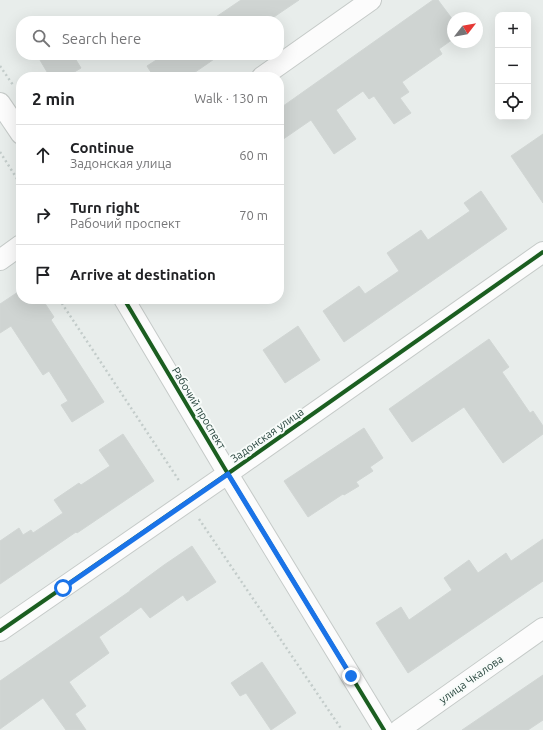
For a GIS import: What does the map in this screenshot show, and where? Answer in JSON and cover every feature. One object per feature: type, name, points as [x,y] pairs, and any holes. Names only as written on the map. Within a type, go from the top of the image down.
[{"type":"street","points":[[269,72],[371,0]]},
{"type":"street","points":[[0,103],[16,127]]},
{"type":"street","points":[[0,260],[16,249]]},
{"type":"street","name":"Задонская улица","points":[[0,631],[228,474],[543,252]]},
{"type":"street","name":"Рабочий проспект","points":[[127,304],[228,474],[384,730]]},
{"type":"street","name":"улица Чкалова","points":[[400,730],[543,628]]},
{"type":"path","points":[[0,66],[16,90]]},
{"type":"path","points":[[0,152],[16,176]]},
{"type":"path","points":[[62,304],[185,491],[194,512],[342,730]]},
{"type":"building","points":[[241,0],[299,0],[275,16],[217,16]]},
{"type":"building","points":[[433,0],[438,0],[447,12],[447,43],[439,49],[442,54],[402,82],[409,92],[400,98],[411,113],[394,124],[374,96],[369,99],[363,91],[336,110],[356,139],[334,154],[311,120],[284,139],[284,105]]},
{"type":"building","points":[[40,60],[76,60],[81,68],[74,72],[47,72]]},
{"type":"building","points":[[156,60],[213,60],[195,72],[151,72],[147,66]]},
{"type":"building","points":[[543,134],[543,203],[511,156]]},
{"type":"building","points":[[481,191],[507,229],[344,342],[323,311],[359,286],[365,294],[399,271],[387,253],[421,230],[428,240],[470,211],[464,203]]},
{"type":"building","points":[[16,293],[16,304],[45,304],[54,317],[51,320],[104,402],[72,422],[61,405],[68,401],[49,371],[43,375],[11,326],[0,333],[0,304]]},
{"type":"building","points":[[298,326],[320,360],[285,383],[263,350]]},
{"type":"building","points":[[489,339],[509,367],[502,372],[530,413],[533,411],[543,426],[543,434],[503,463],[464,407],[412,442],[389,409]]},
{"type":"building","points":[[364,428],[383,458],[370,467],[373,471],[356,482],[359,486],[344,495],[343,494],[308,517],[284,481]]},
{"type":"building","points":[[123,434],[154,481],[0,584],[0,541],[19,528],[23,535],[31,530],[33,533],[63,513],[54,500],[79,483],[81,485],[110,466],[99,450]]},
{"type":"building","points":[[543,539],[543,581],[408,673],[376,623],[401,607],[409,620],[452,590],[444,578],[469,560],[478,573],[506,553],[511,561]]},
{"type":"building","points":[[192,546],[216,582],[187,601],[183,595],[150,618],[141,607],[99,637],[109,653],[69,682],[86,706],[75,714],[86,730],[66,730],[43,698],[0,729],[0,681]]},
{"type":"building","points":[[262,662],[296,713],[271,730],[246,693],[240,696],[231,683]]},
{"type":"building","points":[[543,675],[543,720],[528,730],[462,730]]},
{"type":"cycle path","points":[[0,631],[233,470],[543,252]]},
{"type":"cycle path","points":[[127,304],[228,474],[384,730]]},
{"type":"route","points":[[63,588],[228,474],[351,676]]}]
